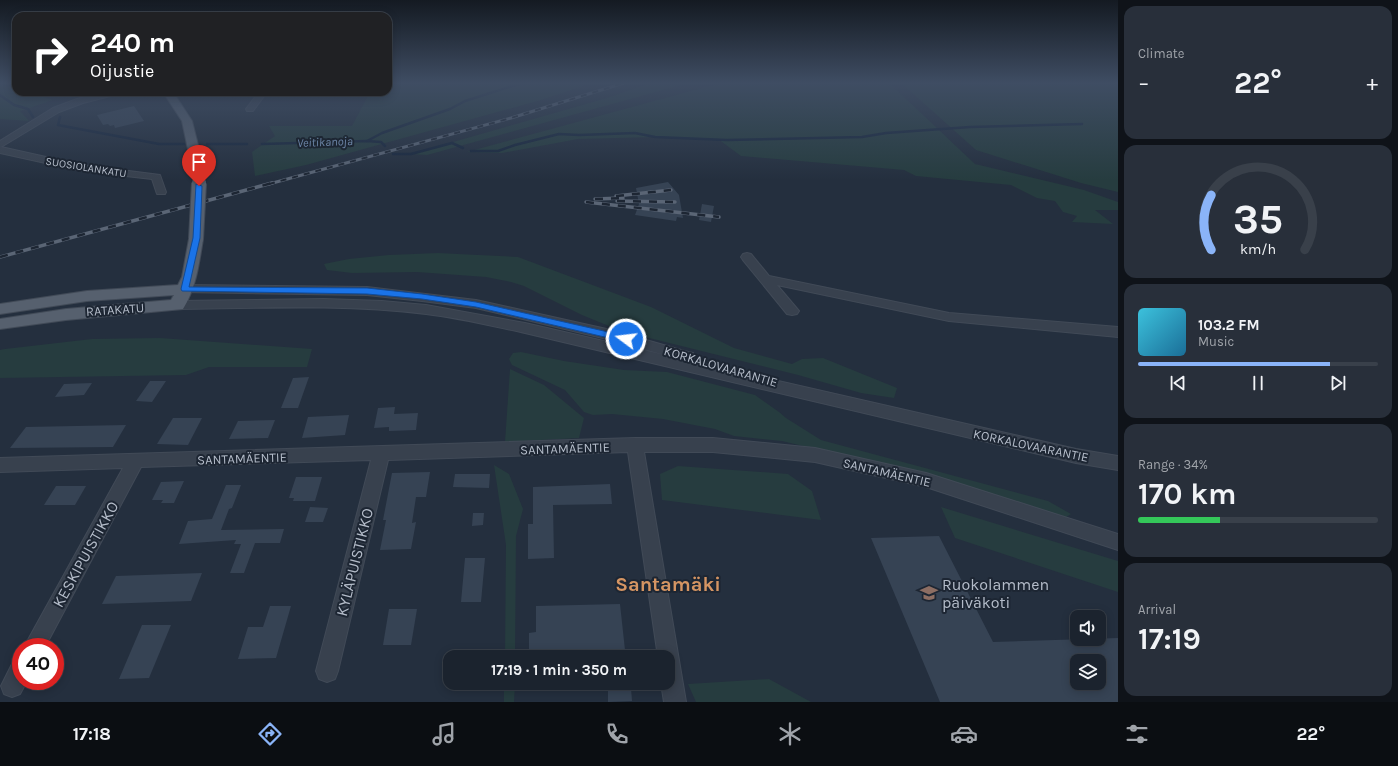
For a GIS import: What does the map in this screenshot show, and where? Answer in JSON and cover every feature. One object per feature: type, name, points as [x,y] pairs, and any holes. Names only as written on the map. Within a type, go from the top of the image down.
[{"type":"main road","points":[[177,305],[185,289],[196,238],[199,173],[187,121],[183,115]]},
{"type":"main road","name":"RATAKATU","points":[[0,309],[87,296],[185,289]]},
{"type":"main road","name":"RATAKATU","points":[[0,324],[42,316],[85,311],[177,305]]},
{"type":"street","points":[[0,145],[48,115]]},
{"type":"street","name":"SUOSIOLANKATU","points":[[0,150],[82,168],[156,177],[162,192]]},
{"type":"street","points":[[746,256],[792,311]]},
{"type":"street","points":[[765,279],[949,317],[1118,332]]},
{"type":"street","name":"KORKALOVAARANTIE","points":[[185,289],[367,291],[476,304],[610,335],[780,382],[804,393]]},
{"type":"street","name":"KORKALOVAARANTIE","points":[[232,304],[361,304],[412,308],[465,316],[525,328],[1076,456],[1118,463]]},
{"type":"street","name":"RATAKATU","points":[[177,305],[232,304]]},
{"type":"street","points":[[635,445],[667,650]]},
{"type":"street","name":"SANTAMÄENTIE","points":[[0,465],[635,445],[713,445],[815,455],[926,480],[1118,542]]},
{"type":"street","name":"KYLÄPUISTIKKO","points":[[327,671],[381,454]]},
{"type":"street","name":"KESKIPUISTIKKO","points":[[39,638],[136,461]]},
{"type":"street","points":[[672,690],[674,702]]},
{"type":"green space","points":[[0,115],[23,115],[29,121],[0,119]]},
{"type":"green space","points":[[358,115],[488,115],[306,165],[255,176],[252,152],[275,136],[269,126],[352,126]]},
{"type":"green space","points":[[548,115],[573,115],[427,155],[411,154]]},
{"type":"green space","points":[[604,115],[923,115],[975,164],[1084,190],[1118,202],[1118,210],[1095,210],[1113,224],[1072,222],[1077,216],[1063,212],[1055,201],[1037,198],[1011,185],[916,176],[904,170],[741,156],[718,139],[655,137],[578,139],[502,153],[467,152]]},
{"type":"green space","points":[[937,115],[1118,115],[1118,192],[1081,183],[976,150]]},
{"type":"green space","points":[[438,253],[518,257],[651,307],[734,348],[792,364],[802,359],[823,358],[897,388],[894,398],[861,393],[798,375],[621,331],[582,315],[524,286],[511,282],[486,277],[417,272],[352,273],[327,270],[324,264],[349,259],[389,255]]},
{"type":"green space","points":[[160,338],[312,349],[307,367],[209,367],[186,375],[0,378],[0,350],[92,339]]},
{"type":"green space","points":[[521,352],[564,361],[624,370],[667,372],[755,395],[786,418],[821,440],[1048,501],[1071,514],[1066,517],[887,466],[782,441],[734,436],[715,429],[663,419],[612,414],[593,415],[584,412],[565,390],[512,365],[509,359],[513,353]]},
{"type":"green space","points":[[510,369],[544,385],[584,418],[579,438],[505,442]]},
{"type":"green space","points":[[494,465],[509,474],[523,509],[516,536],[515,650],[505,650],[506,545]]},
{"type":"green space","points":[[678,466],[788,474],[812,491],[821,520],[662,500],[660,474]]},
{"type":"green space","points":[[941,507],[1118,561],[1118,592],[955,538]]},
{"type":"green space","points":[[769,679],[811,702],[696,702],[688,684]]},
{"type":"green space","points":[[504,690],[515,690],[514,702],[504,702]]},
{"type":"building","points":[[97,115],[140,115],[144,121],[115,128],[114,125],[103,125]]},
{"type":"building","points":[[668,182],[679,195],[683,218],[677,217],[676,221],[635,215],[639,204],[636,188]]},
{"type":"building","points":[[702,204],[714,206],[711,222],[699,220]]},
{"type":"building","points":[[309,377],[298,408],[281,408],[293,378]]},
{"type":"building","points":[[150,381],[166,381],[152,402],[136,401]]},
{"type":"building","points":[[92,383],[84,395],[55,397],[64,384]]},
{"type":"building","points":[[395,407],[394,414],[418,413],[416,430],[389,431],[389,427],[374,428],[378,408]]},
{"type":"building","points":[[349,415],[345,435],[302,438],[308,417]]},
{"type":"building","points":[[173,418],[202,418],[188,445],[157,444]]},
{"type":"building","points":[[275,420],[268,438],[229,439],[238,421]]},
{"type":"building","points":[[126,425],[113,447],[10,448],[26,427]]},
{"type":"building","points":[[430,472],[426,497],[416,497],[412,523],[416,522],[411,549],[380,550],[386,520],[383,520],[392,473]]},
{"type":"building","points":[[455,474],[490,474],[489,488],[453,487]]},
{"type":"building","points":[[296,477],[322,477],[315,501],[293,501],[294,498],[289,498]]},
{"type":"building","points":[[184,481],[174,503],[161,503],[163,500],[152,500],[161,482]]},
{"type":"building","points":[[610,484],[612,504],[553,505],[554,558],[528,559],[528,524],[533,524],[533,487]]},
{"type":"building","points":[[226,485],[241,485],[232,508],[229,509],[221,530],[284,529],[280,543],[255,543],[244,573],[230,573],[241,544],[234,544],[236,540],[179,544],[188,521],[212,519]]},
{"type":"building","points":[[56,486],[86,486],[75,505],[44,505]]},
{"type":"building","points":[[310,507],[328,508],[323,522],[305,522]]},
{"type":"building","points":[[473,513],[484,513],[483,525],[472,526]]},
{"type":"building","points":[[939,536],[993,642],[1070,640],[1070,646],[1106,646],[1106,638],[1118,638],[1118,702],[940,702],[871,538]]},
{"type":"building","points":[[465,558],[485,558],[481,602],[461,602]]},
{"type":"building","points":[[202,573],[191,601],[102,604],[116,576]]},
{"type":"building","points":[[620,604],[625,650],[529,650],[529,633],[536,632],[536,606]]},
{"type":"building","points":[[270,606],[291,606],[276,658],[238,659],[248,627],[263,627]]},
{"type":"building","points":[[389,609],[417,609],[411,645],[383,645]]},
{"type":"building","points":[[142,625],[171,625],[149,678],[119,679]]},
{"type":"building","points":[[608,690],[631,690],[632,701],[608,702]]},
{"type":"waterway","points":[[367,141],[382,133],[434,115]]},
{"type":"waterway","name":"Veitikanoja","points":[[60,117],[58,125],[159,144],[184,144]]},
{"type":"waterway","name":"Veitikanoja","points":[[471,151],[498,151],[515,145],[559,134],[579,135],[635,133],[655,137],[727,140],[862,137],[886,133],[970,127],[1082,124]]},
{"type":"waterway","name":"Veitikanoja","points":[[262,144],[367,141]]},
{"type":"waterway","name":"Veitikanoja","points":[[367,141],[381,142],[385,146]]},
{"type":"waterway","name":"Veitikanoja","points":[[393,154],[411,154],[452,143],[463,148]]},
{"type":"waterway","name":"Veitikanoja","points":[[207,144],[247,144]]},
{"type":"railway","points":[[269,184],[521,115]]},
{"type":"railway","points":[[0,257],[272,183]]},
{"type":"railway","points":[[616,196],[671,190]]},
{"type":"railway","points":[[595,199],[623,198]]},
{"type":"railway","points":[[617,201],[675,202]]},
{"type":"railway","points":[[586,202],[719,217]]},
{"type":"place","name":"Ruokolammen päiväkoti","points":[[929,593]]},
{"type":"district","name":"Santamäki","points":[[668,584]]},
{"type":"route","points":[[199,186],[196,238],[189,277],[185,289],[367,291],[422,297],[476,304],[626,339]]}]
